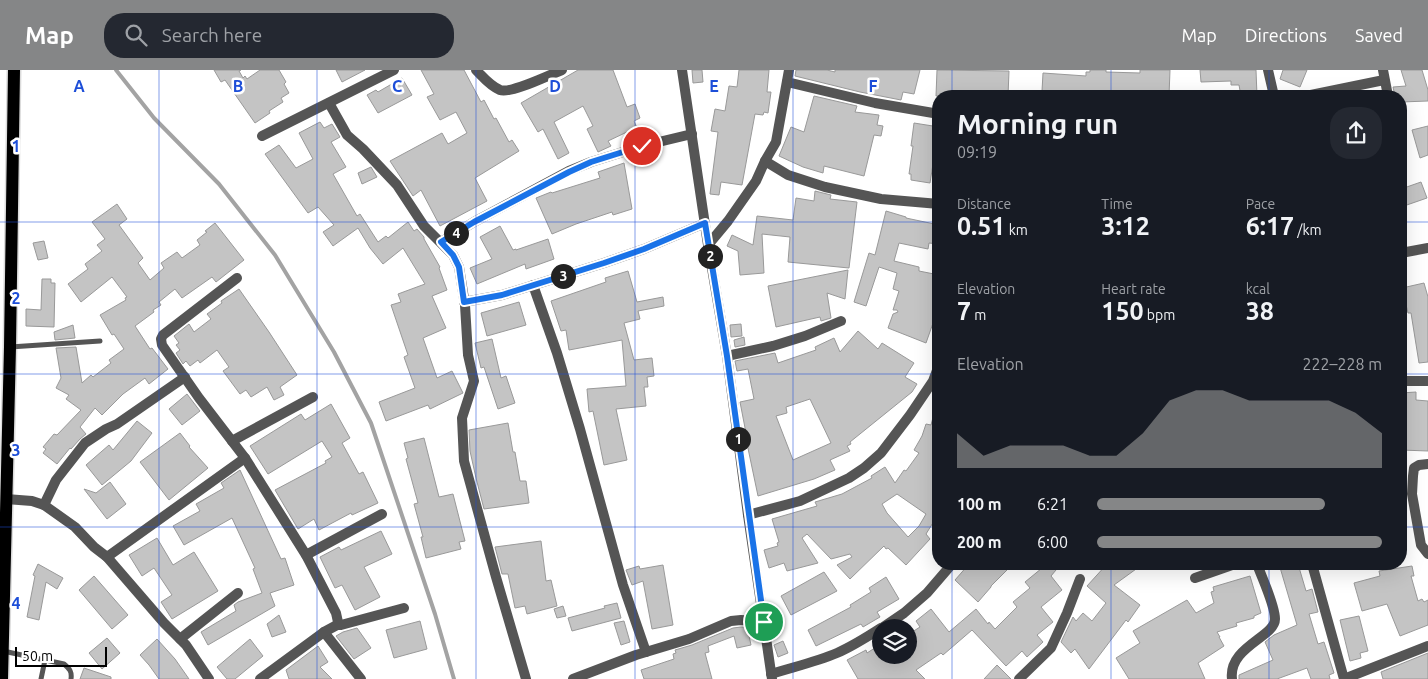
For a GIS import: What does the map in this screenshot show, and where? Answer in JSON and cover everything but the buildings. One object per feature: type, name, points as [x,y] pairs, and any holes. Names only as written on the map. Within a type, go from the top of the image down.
[{"type":"main road","points":[[2,679],[14,70]]},
{"type":"street","points":[[262,136],[394,70]]},
{"type":"street","points":[[476,70],[491,85],[501,91],[520,88],[562,70]]},
{"type":"street","points":[[682,70],[708,245],[727,356],[771,676],[838,652],[872,633]]},
{"type":"street","points":[[708,245],[728,221],[756,181],[776,142],[789,70]]},
{"type":"street","points":[[1268,70],[1273,90]]},
{"type":"street","points":[[1328,90],[1384,75],[1387,90]]},
{"type":"street","points":[[787,82],[875,103],[932,113]]},
{"type":"street","points":[[329,103],[347,135],[397,185],[424,226],[453,255],[459,267],[468,355],[474,381],[462,418],[464,461],[526,679]]},
{"type":"street","points":[[441,242],[474,222],[591,162],[642,146],[692,134]]},
{"type":"street","points":[[766,161],[788,175],[825,187],[881,199],[932,203]]},
{"type":"street","points":[[464,302],[502,295],[636,252],[705,223]]},
{"type":"street","points":[[1407,252],[1428,248]]},
{"type":"street","points":[[237,278],[163,335],[161,339],[162,345],[245,458],[306,555],[336,613],[337,624]]},
{"type":"street","points":[[533,285],[580,429],[624,585],[646,652]]},
{"type":"street","points":[[727,356],[773,346],[805,336],[841,321]]},
{"type":"street","points":[[44,505],[56,480],[85,443],[117,424],[185,377]]},
{"type":"street","points":[[1407,381],[1428,381]]},
{"type":"street","points":[[748,515],[800,501],[849,478],[864,468],[881,453],[932,382]]},
{"type":"street","points":[[232,442],[313,397]]},
{"type":"street","points":[[107,557],[245,458]]},
{"type":"street","points":[[1428,464],[1419,465],[1414,468],[1412,494],[1421,545],[1428,554]]},
{"type":"street","points":[[6,500],[32,501],[44,505],[75,527],[94,547],[107,557],[164,623],[186,645],[209,679]]},
{"type":"street","points":[[306,555],[382,514]]},
{"type":"street","points":[[895,619],[927,593],[947,570]]},
{"type":"street","points":[[1195,578],[1218,570]]},
{"type":"street","points":[[1232,679],[1236,660],[1244,650],[1273,627],[1275,620],[1273,607],[1259,570]]},
{"type":"street","points":[[1314,570],[1344,679],[1428,646]]},
{"type":"street","points":[[1019,679],[1051,648],[1080,579]]},
{"type":"street","points":[[180,639],[238,593]]},
{"type":"street","points":[[260,679],[337,624],[342,625],[404,608]]},
{"type":"street","points":[[573,679],[646,652],[689,639],[731,621],[764,622]]},
{"type":"street","points":[[324,632],[361,679]]},
{"type":"lane","points":[[10,347],[100,341]]},
{"type":"lane","points":[[3,651],[64,664],[72,672],[71,679]]},
{"type":"lane","points":[[41,679],[45,660]]},
{"type":"waterway","points":[[116,70],[154,118],[219,184],[275,255],[334,352],[371,423],[435,614],[454,679]]},
{"type":"route","points":[[642,146],[591,162],[569,172],[474,222],[441,242],[453,255],[459,267],[464,302],[502,295],[604,263],[644,249],[705,223],[727,356],[764,622]]}]
